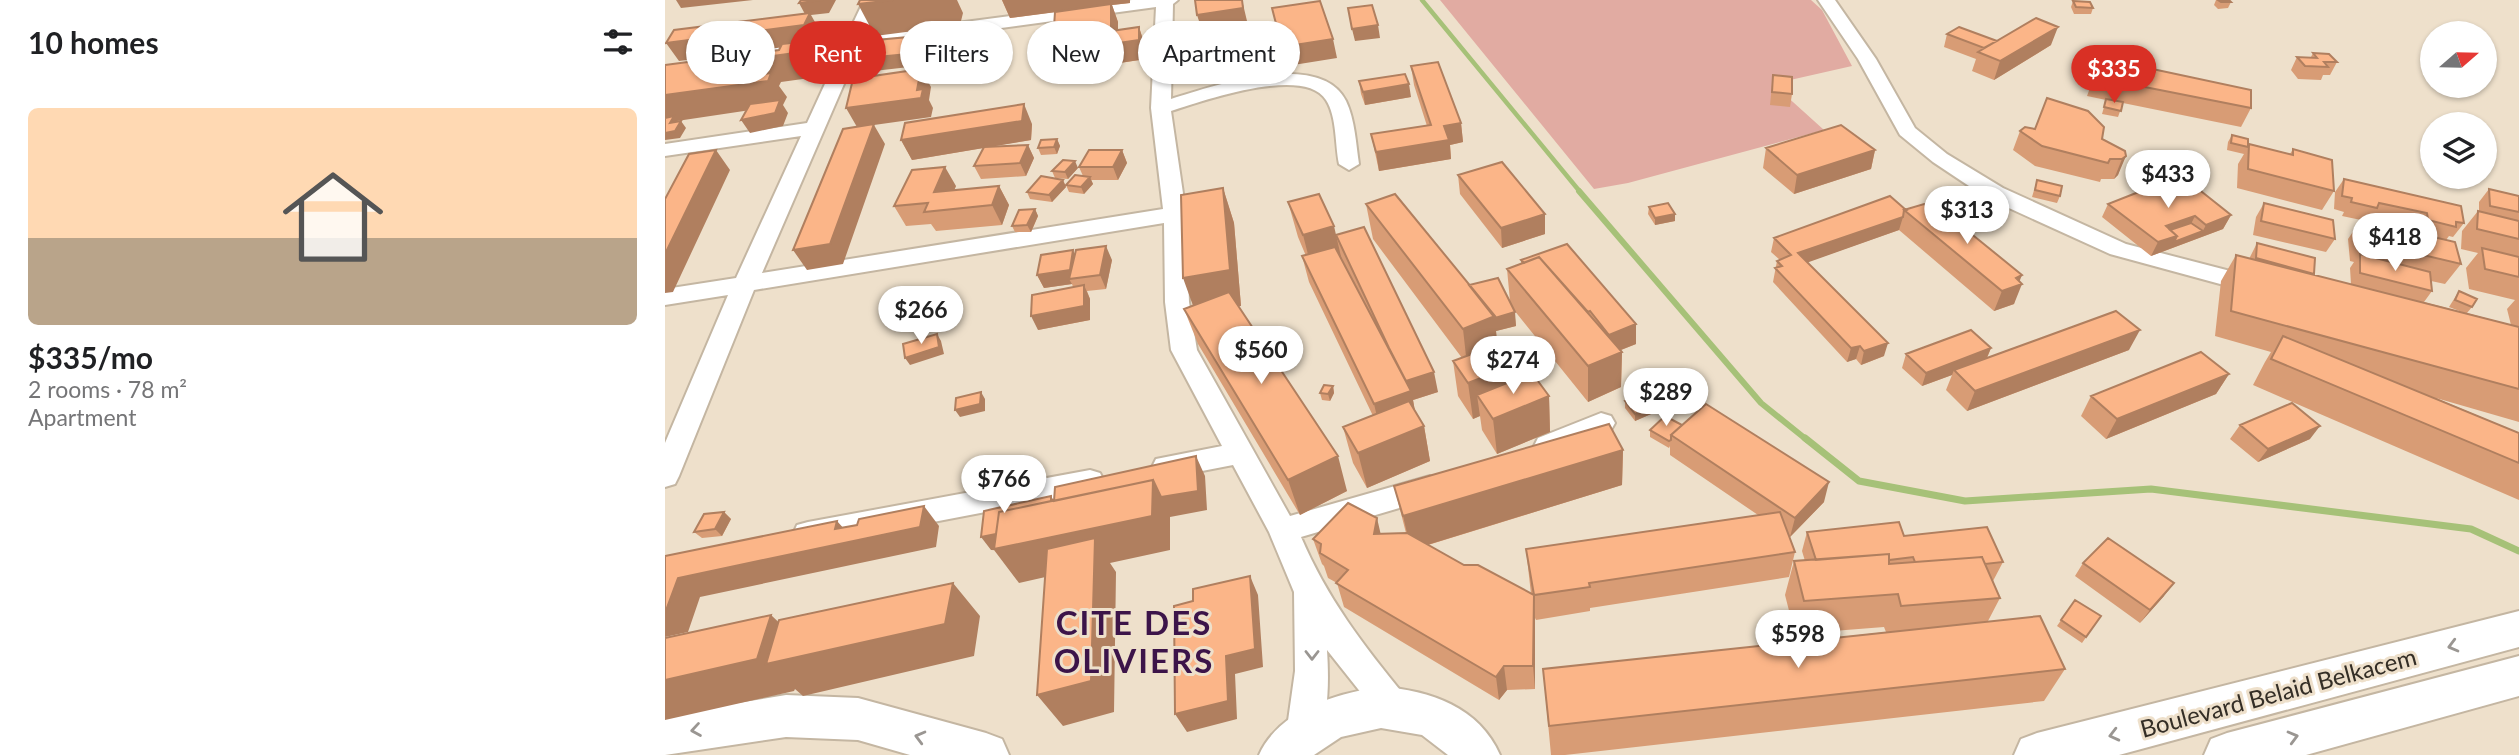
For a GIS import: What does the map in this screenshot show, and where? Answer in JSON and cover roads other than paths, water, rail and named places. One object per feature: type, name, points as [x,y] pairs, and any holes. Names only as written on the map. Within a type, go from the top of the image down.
[{"type":"main road","name":"Boulevard Belaid Belkacem","points":[[2037,755],[2519,629]]},
{"type":"main road","points":[[2227,755],[2519,676]]},
{"type":"main road","points":[[1293,745],[1356,710],[1393,707],[1436,718],[1454,729],[1477,755]]},
{"type":"main road","points":[[665,736],[786,716],[858,719],[986,755]]},
{"type":"street","points":[[862,21],[871,0]]},
{"type":"street","points":[[1165,0],[1161,108],[1175,215],[1177,302],[1184,350],[1283,530],[1307,587],[1344,647],[1393,707]]},
{"type":"street","points":[[886,38],[1170,0]]},
{"type":"street","points":[[1826,0],[1867,58],[1907,131],[1940,158],[1995,193],[2118,249],[2284,293]]},
{"type":"street","points":[[1161,108],[1254,81],[1285,79],[1309,83],[1328,89],[1336,98],[1349,164]]},
{"type":"street","points":[[665,476],[745,284],[834,84]]},
{"type":"street","points":[[665,150],[815,128]]},
{"type":"street","points":[[665,298],[1175,215]]},
{"type":"street","points":[[1524,456],[1601,423]]},
{"type":"street","points":[[775,540],[1241,453]]},
{"type":"street","points":[[1283,530],[1459,479]]},
{"type":"street","points":[[1293,745],[1312,671],[1307,587]]},
{"type":"waterway","points":[[1422,0],[1581,193]]},
{"type":"waterway","points":[[1579,191],[1761,403],[1807,440]]},
{"type":"waterway","points":[[1805,438],[1859,481],[1965,501],[2151,489],[2471,529],[2519,551]]},
{"type":"district","name":"CITE DES OLIVIERS","points":[[1134,641]]}]
